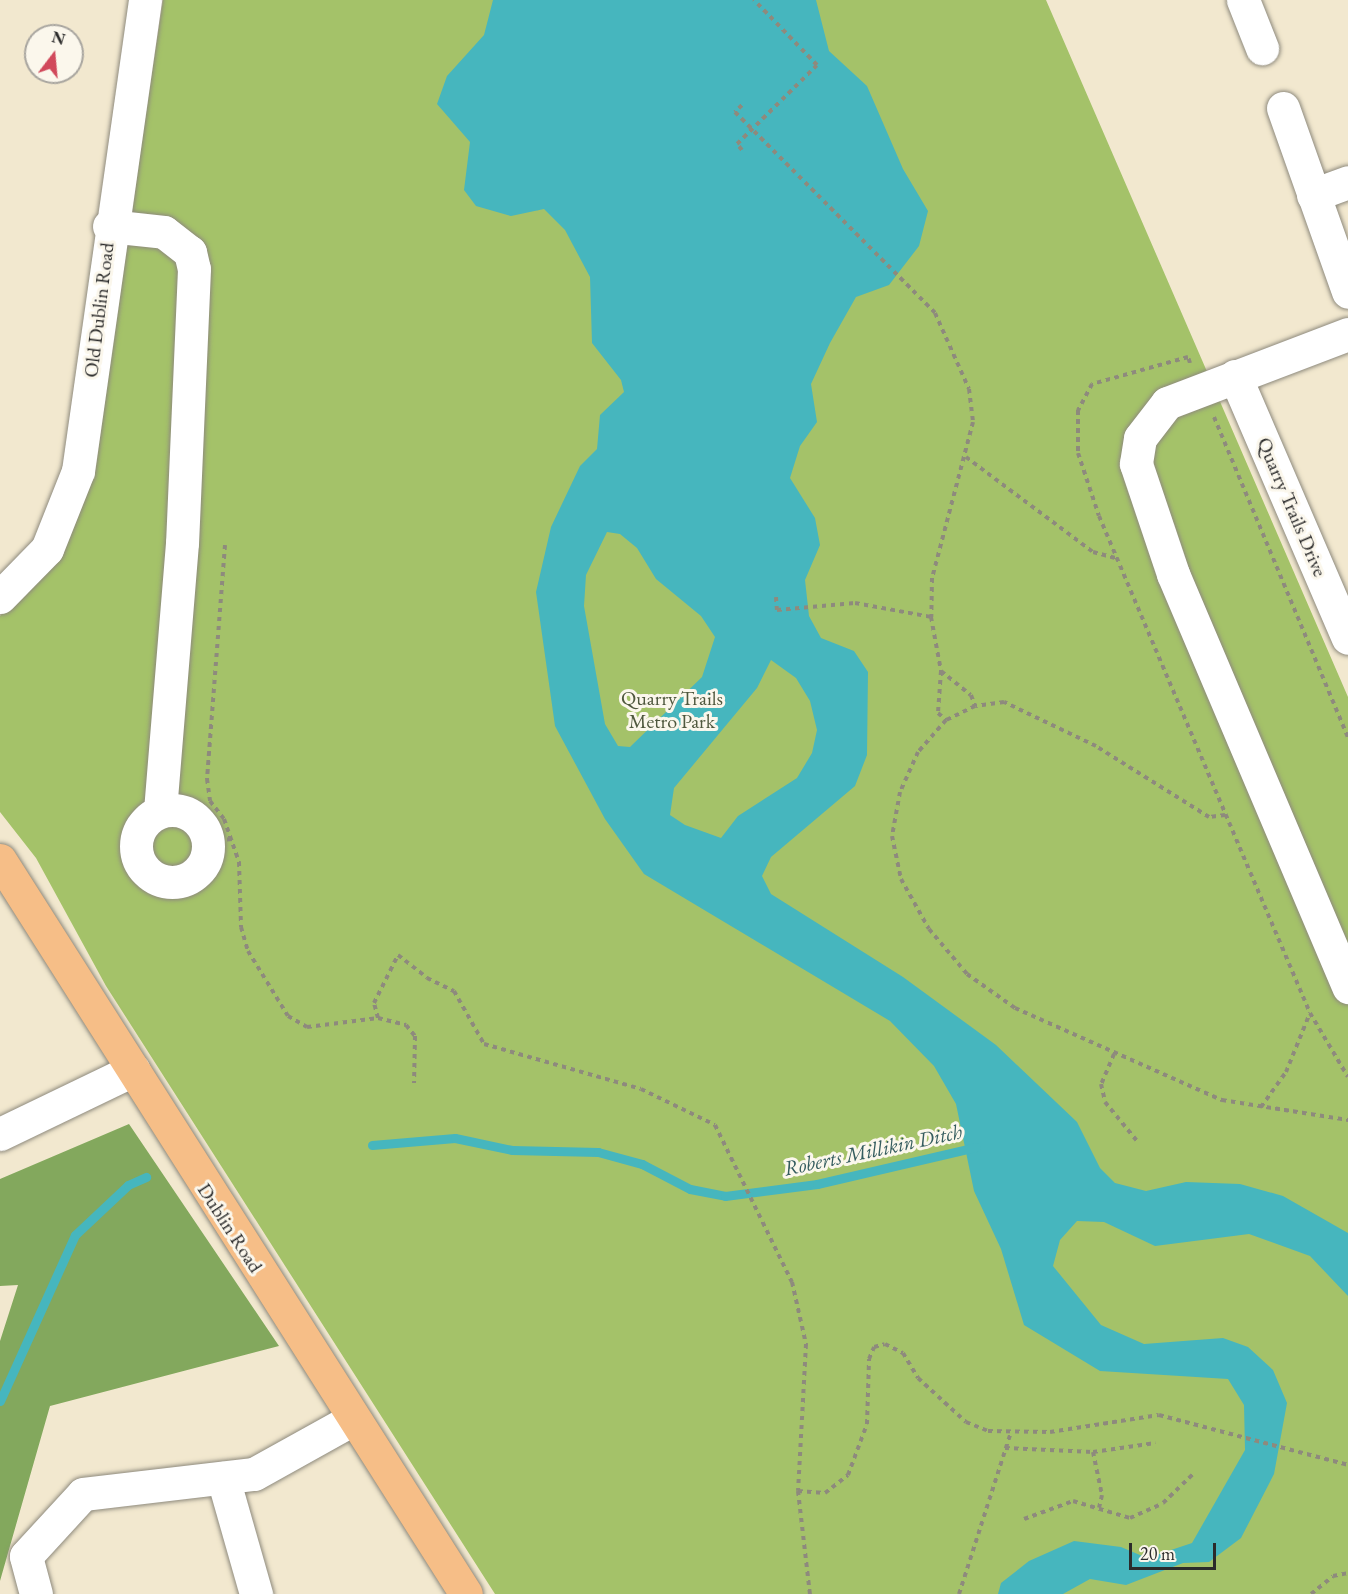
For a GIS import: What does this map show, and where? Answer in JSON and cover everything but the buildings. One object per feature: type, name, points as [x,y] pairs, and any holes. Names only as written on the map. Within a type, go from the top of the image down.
[{"type":"main road","name":"Dublin Road","points":[[0,860],[45,923],[133,1070],[466,1594]]},
{"type":"street","name":"Old Dublin Road","points":[[0,597],[47,549],[72,494],[145,0]]},
{"type":"street","points":[[1243,0],[1262,48]]},
{"type":"street","points":[[1283,108],[1348,292]]},
{"type":"street","points":[[1313,195],[1348,182]]},
{"type":"street","points":[[110,226],[164,232],[190,252],[194,269],[182,543],[160,811]]},
{"type":"street","points":[[1348,334],[1167,403],[1150,419],[1136,464],[1173,574],[1348,987]]},
{"type":"street","name":"Quarry Trails Drive","points":[[1235,376],[1348,638]]},
{"type":"street","points":[[160,811],[186,812],[197,818],[221,840],[208,854],[194,876],[183,881],[158,880],[143,868],[136,850],[141,826],[160,811]]},
{"type":"street","points":[[0,1134],[133,1070]]},
{"type":"street","points":[[36,1594],[26,1556],[82,1494],[254,1474],[353,1419]]},
{"type":"street","points":[[223,1478],[256,1594]]},
{"type":"path","points":[[742,150],[737,144],[818,65],[754,0]]},
{"type":"path","points":[[742,105],[735,112],[935,313],[969,389],[973,422],[966,457],[936,549],[931,616],[941,671],[938,713],[946,720]]},
{"type":"path","points":[[1188,357],[1348,737]]},
{"type":"path","points":[[966,457],[1093,552],[1116,558]]},
{"type":"path","points":[[225,545],[207,779],[210,801],[221,840],[242,881],[241,927],[248,951],[288,1016],[307,1027],[378,1018],[406,1025],[415,1036],[414,1083]]},
{"type":"path","points":[[776,597],[777,610],[855,603],[931,616]]},
{"type":"path","points":[[941,671],[971,695],[975,706]]},
{"type":"path","points":[[1225,815],[1209,817],[1096,747],[1004,702],[975,706],[946,720],[918,752],[900,792],[892,836],[901,879],[929,929],[967,974],[1015,1008],[1114,1054],[1222,1100],[1348,1120]]},
{"type":"path","points":[[378,1018],[374,1003],[398,955],[427,978],[454,991],[484,1044],[526,1052],[681,1105],[715,1125],[729,1145],[782,1263],[806,1344],[798,1491],[810,1594]]},
{"type":"path","points":[[1261,1107],[1286,1072],[1310,1013]]},
{"type":"path","points":[[1114,1054],[1101,1084],[1105,1102],[1137,1141]]},
{"type":"path","points":[[798,1491],[825,1492],[848,1475],[867,1424],[874,1347],[885,1344],[903,1353],[918,1378],[966,1422],[1010,1435],[1086,1428],[1129,1417],[1159,1415],[1348,1465]]},
{"type":"path","points":[[959,1594],[1010,1435]]},
{"type":"path","points":[[1005,1448],[1093,1452],[1155,1443]]},
{"type":"path","points":[[1093,1452],[1102,1495],[1099,1508]]},
{"type":"path","points":[[1024,1519],[1073,1501],[1130,1518],[1148,1512],[1193,1474]]},
{"type":"path","points":[[1311,1594],[1333,1576],[1348,1573]]},
{"type":"green space","name":"Quarry Trails Metro Park","points":[[163,0],[1046,0],[1348,697],[1348,1594],[495,1594],[106,986],[36,858],[0,812],[0,616],[56,553],[90,480]]},
{"type":"green space","points":[[129,1124],[279,1346],[50,1406],[0,1581],[0,1341],[18,1285],[0,1286],[0,1179]]},
{"type":"water","points":[[493,0],[816,0],[829,51],[867,86],[903,169],[928,211],[919,246],[889,285],[856,297],[830,343],[811,384],[817,422],[800,446],[790,478],[815,518],[820,545],[805,580],[809,616],[821,638],[854,651],[868,672],[867,755],[855,786],[771,857],[762,876],[771,894],[903,977],[996,1045],[1077,1122],[1100,1168],[1115,1183],[1146,1191],[1186,1182],[1240,1184],[1283,1196],[1348,1233],[1348,1296],[1310,1256],[1249,1234],[1155,1246],[1104,1222],[1077,1221],[1060,1240],[1053,1266],[1101,1325],[1144,1344],[1223,1338],[1248,1347],[1273,1370],[1287,1403],[1274,1474],[1241,1538],[1209,1562],[1183,1563],[1126,1585],[1090,1579],[1063,1594],[998,1594],[1001,1583],[1029,1561],[1074,1541],[1121,1547],[1147,1558],[1192,1543],[1245,1450],[1244,1405],[1228,1379],[1100,1371],[1024,1325],[1001,1249],[974,1191],[956,1104],[934,1066],[890,1021],[644,874],[605,819],[555,726],[536,592],[551,527],[580,466],[597,449],[600,415],[624,392],[621,380],[592,343],[590,277],[565,230],[544,209],[511,216],[476,206],[464,190],[470,142],[437,104],[447,76],[484,35]],"holes":[[[607,532],[620,534],[637,548],[656,579],[701,616],[715,637],[702,677],[630,747],[618,746],[605,724],[584,606],[586,575]],[[771,660],[796,678],[810,701],[817,730],[812,753],[797,778],[738,816],[721,838],[685,825],[670,815],[674,788],[757,688]]]},
{"type":"waterway","name":"Roberts Millikin Ditch","points":[[372,1145],[455,1138],[512,1150],[598,1152],[642,1164],[690,1189],[725,1196],[817,1184],[976,1147]]},
{"type":"waterway","name":"Roberts Millikin Ditch","points":[[0,1401],[75,1235],[128,1185],[146,1177]]}]
